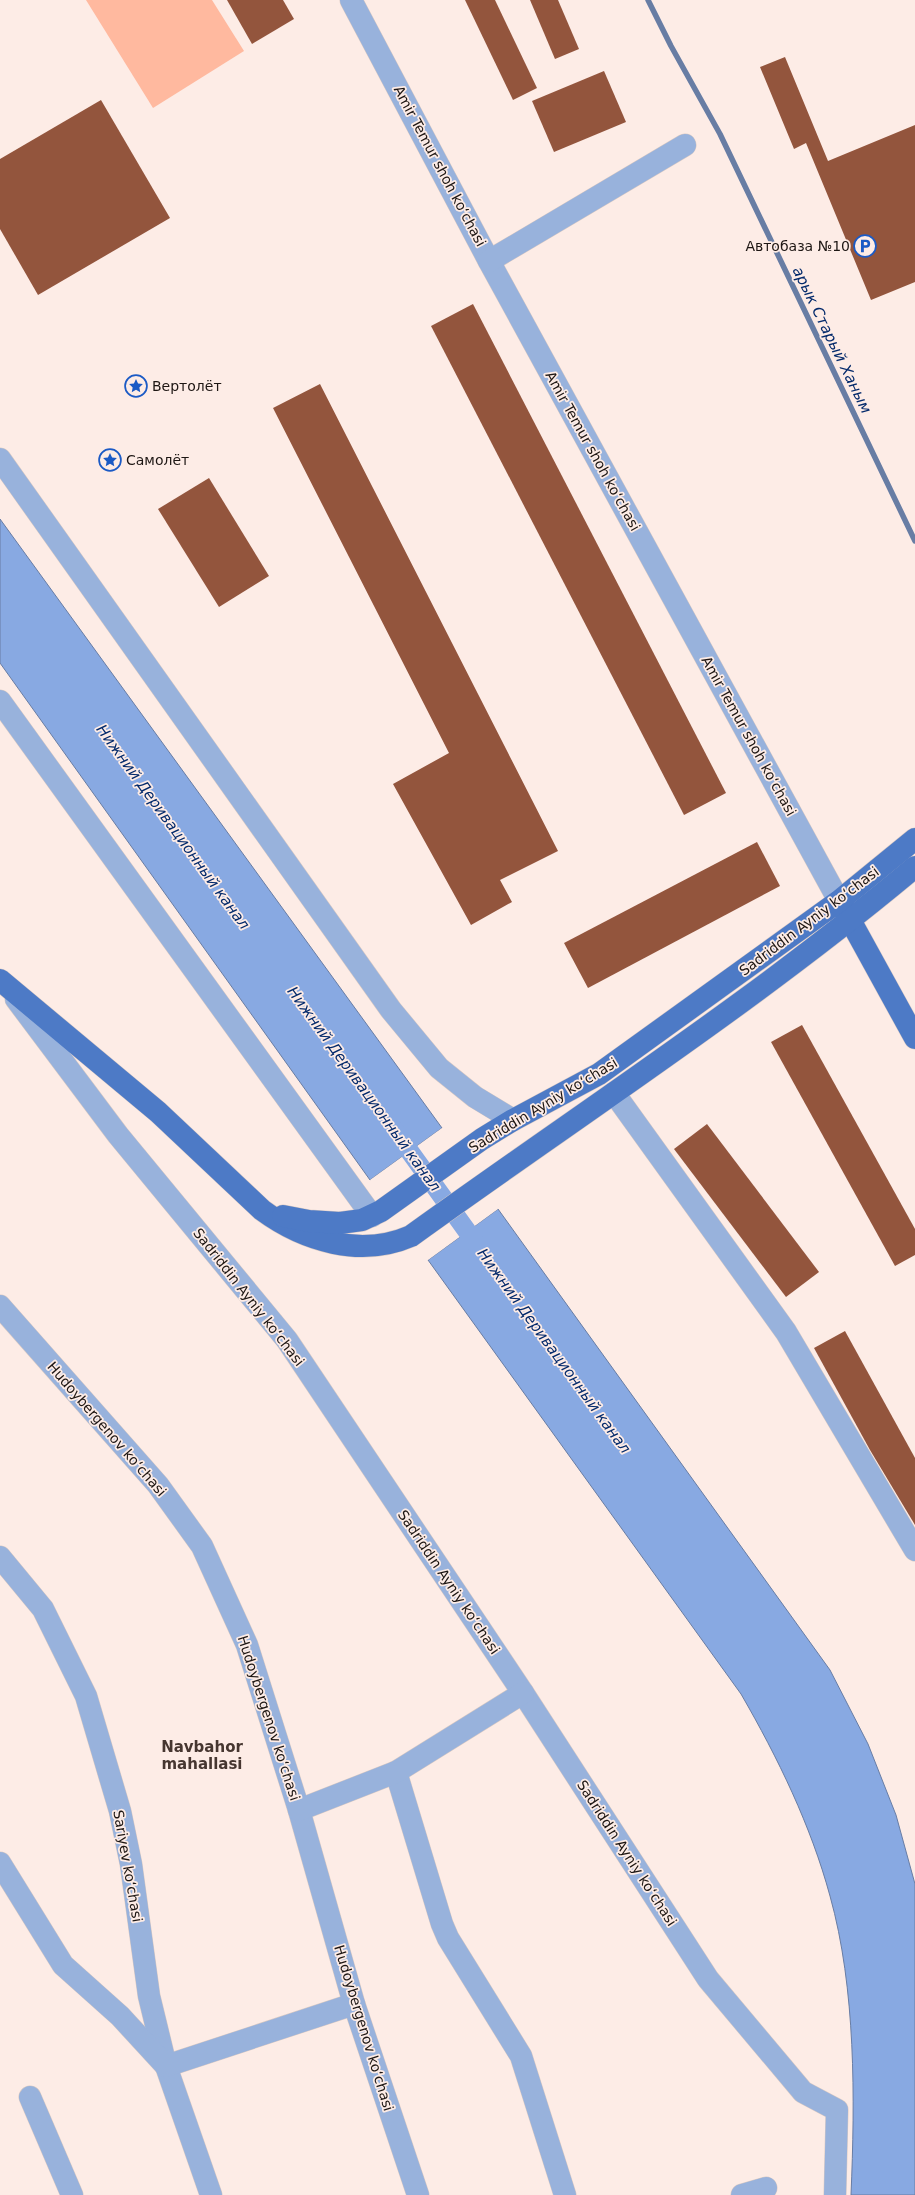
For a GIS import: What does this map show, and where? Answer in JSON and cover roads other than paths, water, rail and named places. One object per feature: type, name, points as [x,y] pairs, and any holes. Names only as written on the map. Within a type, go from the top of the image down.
[{"type":"main road","name":"Sadriddin Ayniy ko‘chasi","points":[[246,1194],[262,1207],[293,1219],[340,1223],[362,1220],[380,1211],[482,1139],[513,1120],[599,1074],[839,901],[915,839]]},
{"type":"main road","name":"Sadriddin Ayniy ko‘chasi","points":[[2,982],[158,1112],[262,1210],[284,1226],[326,1241],[346,1245],[393,1243],[411,1236],[506,1167],[614,1093],[850,922],[915,868]]},
{"type":"main road","points":[[839,901],[915,1038]]},
{"type":"street","name":"Amir Temur shoh ko‘chasi","points":[[351,0],[489,261],[839,901]]},
{"type":"street","points":[[489,261],[685,145]]},
{"type":"street","points":[[0,459],[390,1010],[439,1068],[475,1097],[513,1120]]},
{"type":"street","points":[[0,701],[380,1211]]},
{"type":"street","name":"Sadriddin Ayniy ko‘chasi","points":[[2,982],[118,1135],[287,1340],[523,1693],[708,1979],[803,2092],[837,2110],[835,2195]]},
{"type":"street","points":[[614,1093],[786,1332],[915,1550]]},
{"type":"street","name":"Hudoybergenov ko‘chasi","points":[[0,1306],[158,1485],[202,1546],[247,1645],[299,1810],[354,2004],[418,2195]]},
{"type":"street","name":"Sariyev ko‘chasi","points":[[0,1557],[43,1609],[86,1696],[120,1812],[131,1864],[149,1996],[166,2066],[211,2195]]},
{"type":"street","points":[[299,1810],[396,1772],[523,1693]]},
{"type":"street","points":[[396,1772],[442,1924],[448,1938],[521,2056],[565,2195]]},
{"type":"street","points":[[0,1863],[63,1965],[120,2016],[166,2066],[354,2004]]},
{"type":"street","points":[[30,2096],[72,2195]]},
{"type":"street","points":[[742,2195],[766,2188]]},
{"type":"water","points":[[0,519],[442,1128],[370,1180],[0,663]]},
{"type":"water","points":[[498,1209],[830,1670],[868,1744],[896,1815],[915,1884],[915,2195],[851,2195],[853,2121],[852,2044],[845,1968],[839,1932],[822,1870],[803,1818],[755,1718],[741,1694],[428,1260]]},
{"type":"waterway","name":"арык Старый Ханым","points":[[648,0],[671,46],[720,134],[915,541]]},
{"type":"waterway","name":"Нижний Деривационный канал","points":[[395,1131],[482,1252]]},
{"type":"place","name":"Автобаза №10","points":[[865,246]]},
{"type":"place","name":"Вертолёт","points":[[136,386]]},
{"type":"place","name":"Самолёт","points":[[110,460]]},
{"type":"district","name":"Navbahor mahallasi","points":[[202,1756]]}]
